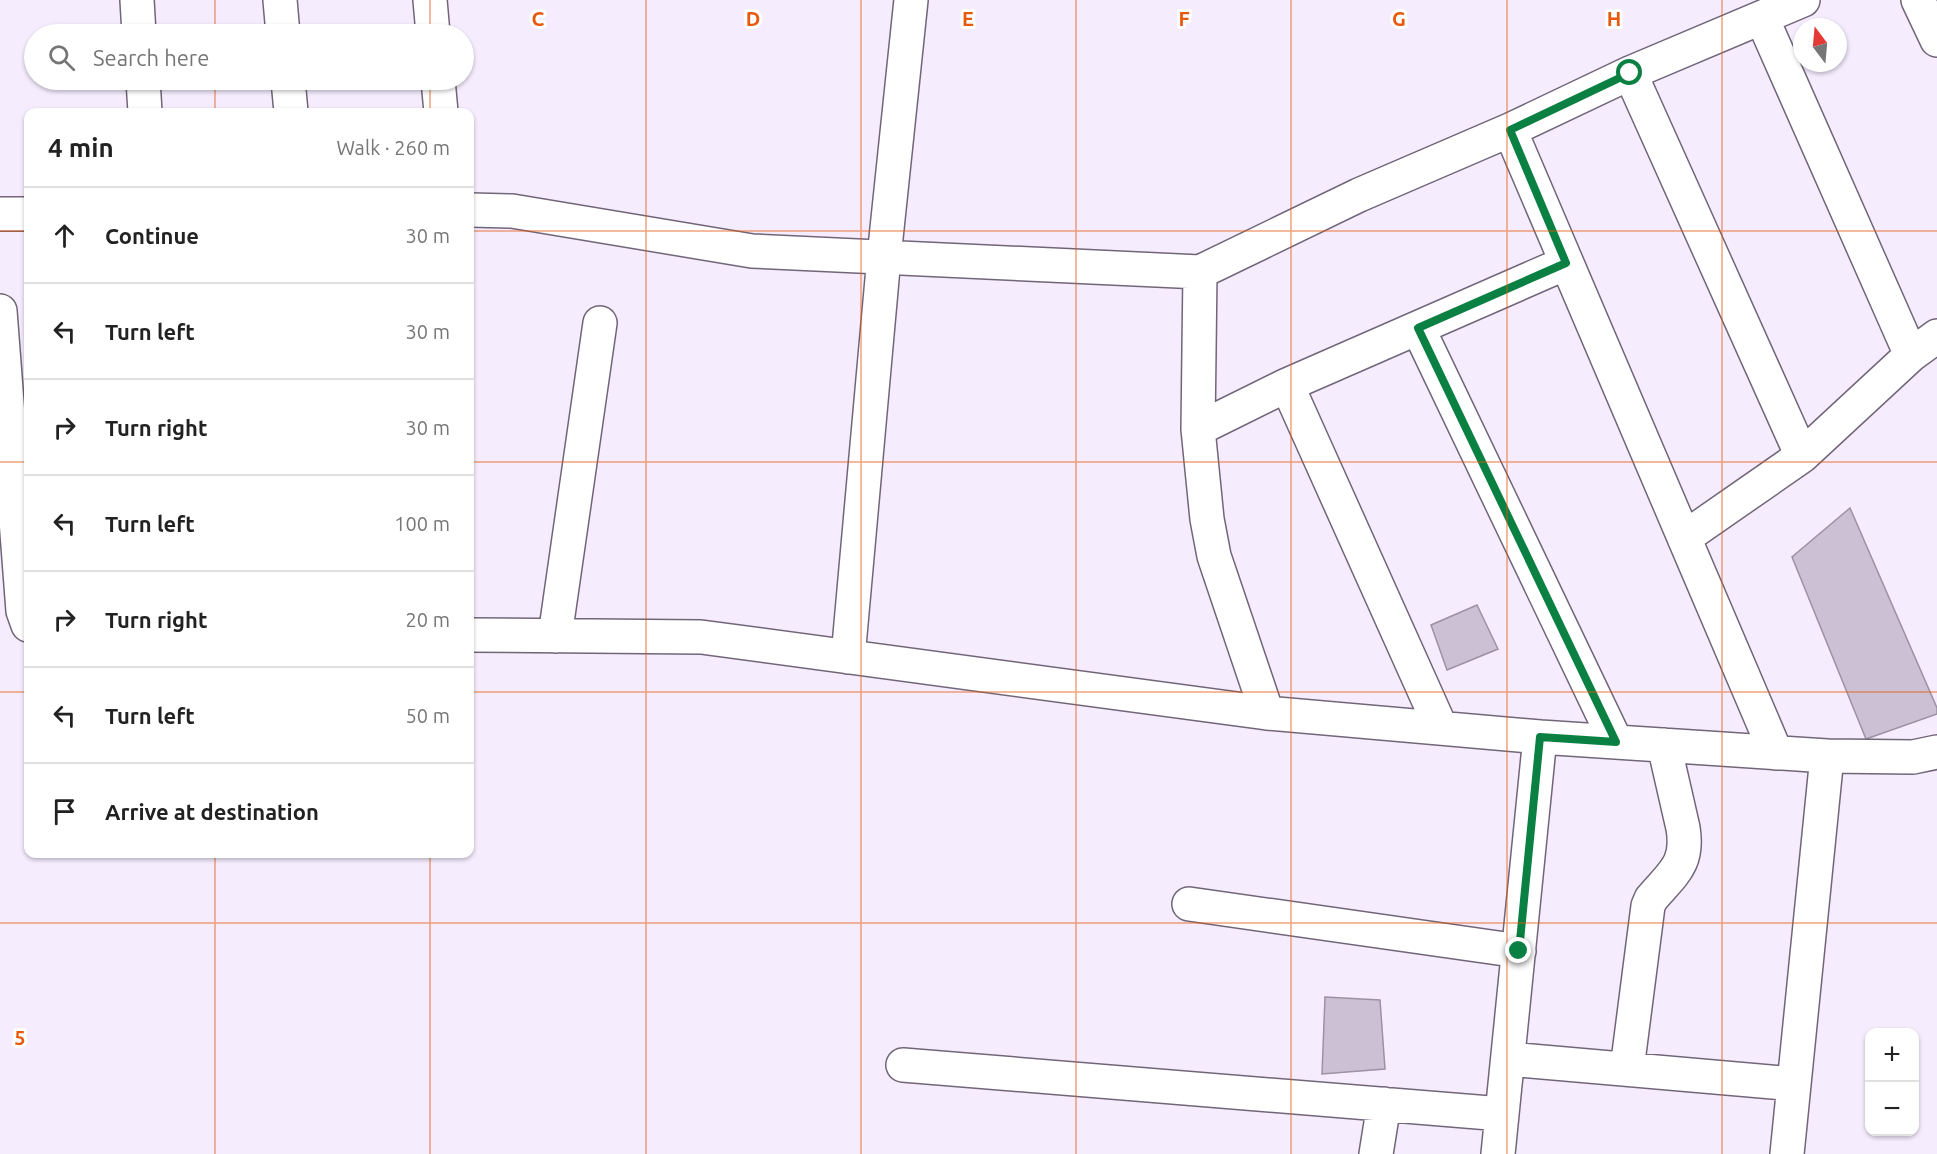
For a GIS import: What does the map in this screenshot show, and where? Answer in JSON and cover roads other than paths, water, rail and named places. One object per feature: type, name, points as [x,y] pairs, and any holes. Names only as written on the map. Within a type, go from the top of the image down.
[{"type":"street","points":[[137,0],[138,24]]},
{"type":"street","points":[[280,0],[282,24]]},
{"type":"street","points":[[430,0],[432,24]]},
{"type":"street","points":[[848,657],[884,257],[911,0]]},
{"type":"street","points":[[474,210],[512,210],[752,250],[1200,272],[1359,195],[1510,130],[1630,73],[1803,0]]},
{"type":"street","points":[[1918,0],[1937,40]]},
{"type":"street","points":[[1762,18],[1911,355]]},
{"type":"street","points":[[1630,73],[1803,456]]},
{"type":"street","points":[[144,90],[145,108]]},
{"type":"street","points":[[289,90],[291,108]]},
{"type":"street","points":[[439,90],[441,108]]},
{"type":"street","points":[[1510,130],[1776,753]]},
{"type":"street","points":[[0,214],[24,214]]},
{"type":"street","points":[[1198,429],[1287,385],[1566,263]]},
{"type":"street","points":[[1200,272],[1198,429],[1210,540],[1267,713]]},
{"type":"street","points":[[0,311],[24,614]]},
{"type":"street","points":[[555,636],[600,322]]},
{"type":"street","points":[[1418,328],[1616,742]]},
{"type":"street","points":[[1684,538],[1803,456],[1911,355],[1937,336]]},
{"type":"street","points":[[1287,385],[1441,728]]},
{"type":"street","points":[[474,635],[701,637],[1267,713],[1540,737],[1827,756],[1929,750]]},
{"type":"street","points":[[1498,1154],[1540,737]]},
{"type":"street","points":[[1627,1070],[1648,906],[1684,857],[1685,842],[1664,746]]},
{"type":"street","points":[[1787,1154],[1827,756]]},
{"type":"street","points":[[1189,904],[1519,951]]},
{"type":"street","points":[[1508,1059],[1794,1084]]},
{"type":"street","points":[[903,1065],[1502,1114]]},
{"type":"street","points":[[1376,1154],[1384,1104]]}]
